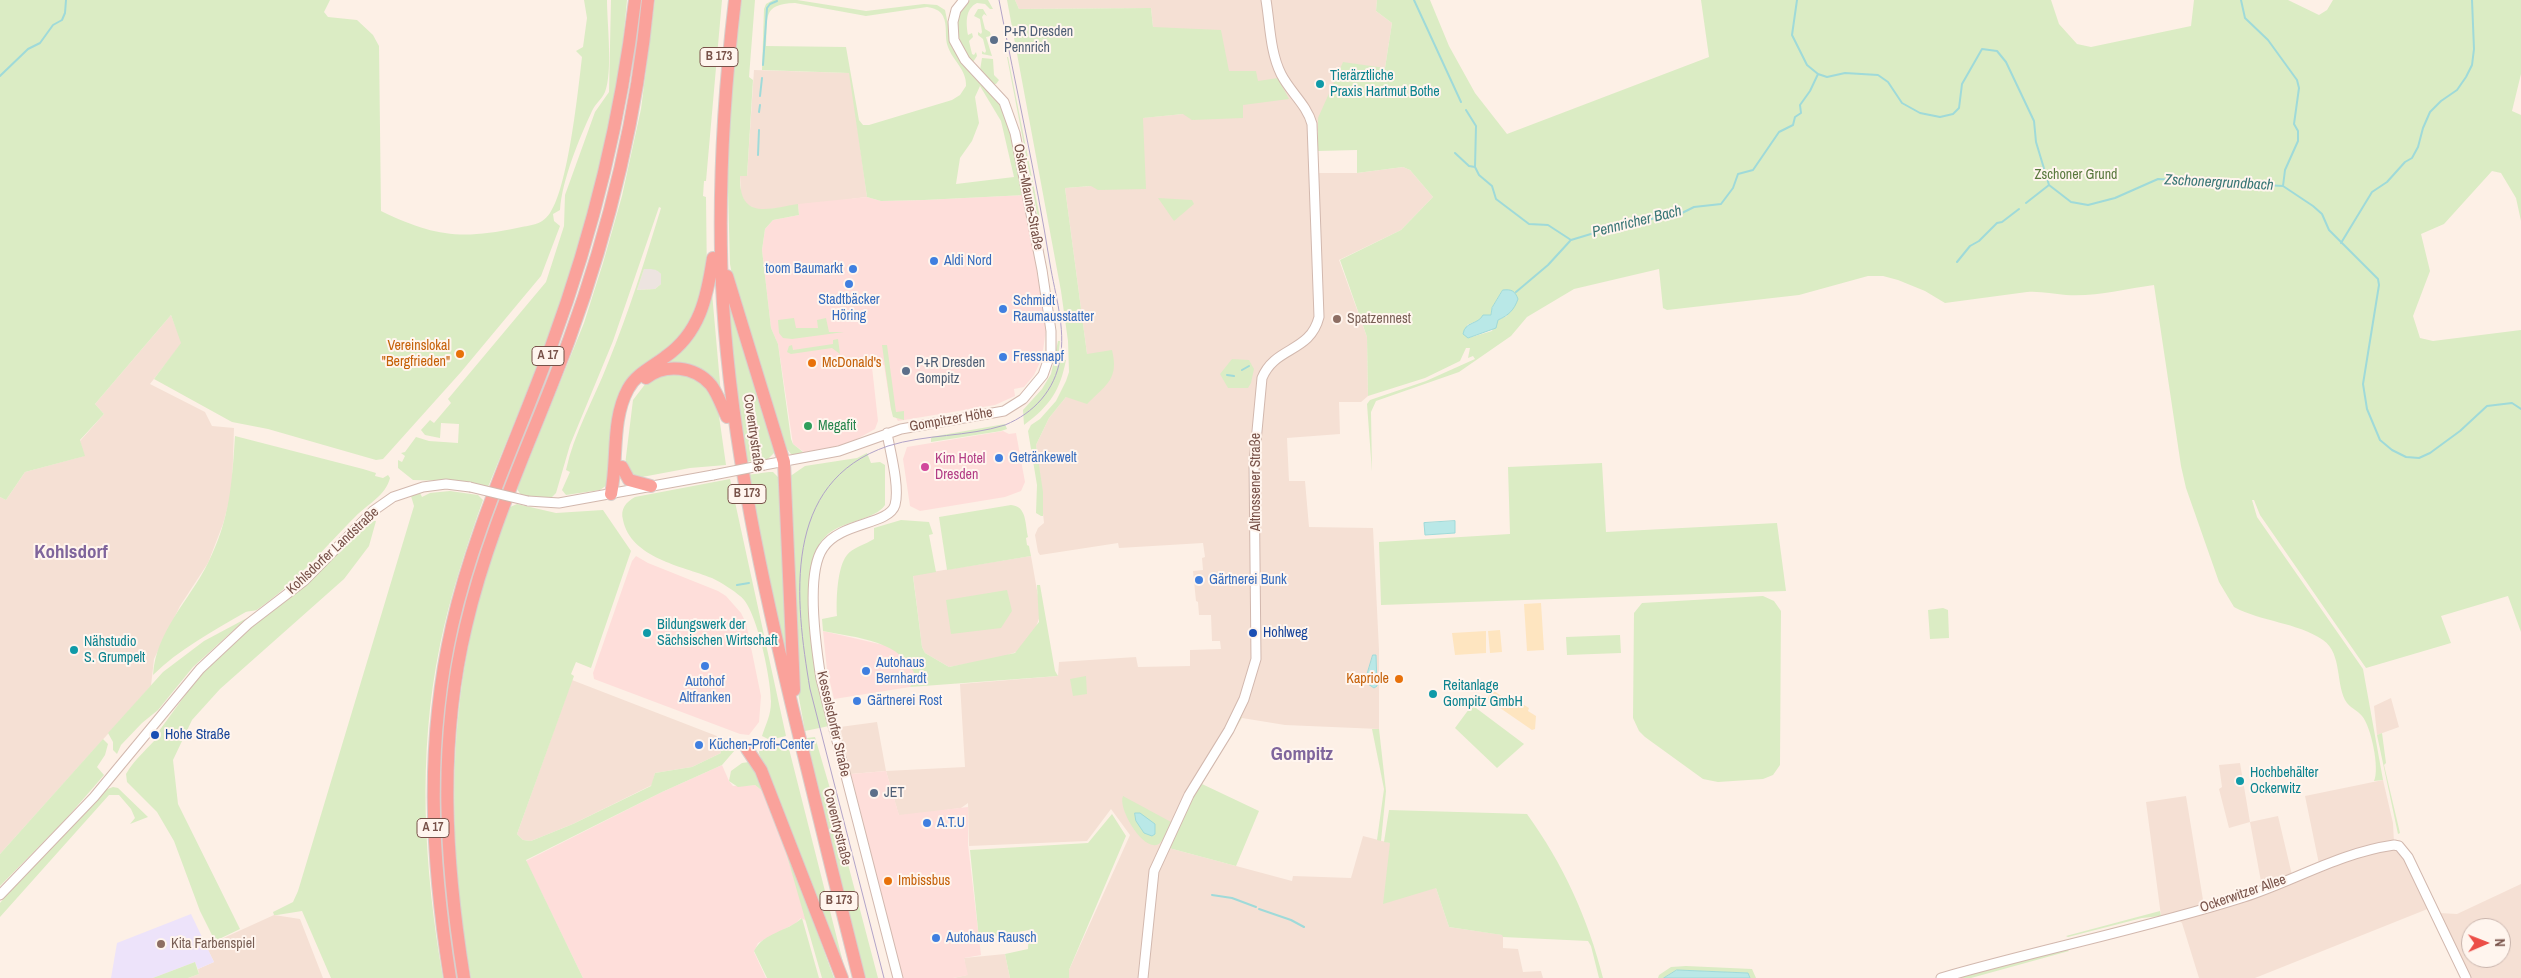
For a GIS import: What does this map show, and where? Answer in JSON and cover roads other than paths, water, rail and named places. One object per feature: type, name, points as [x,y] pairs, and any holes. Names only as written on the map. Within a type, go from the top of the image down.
[{"type":"highway","name":"A 17","points":[[450,978],[437,884],[433,820],[435,745],[448,647],[459,596],[478,533],[552,346],[592,226],[618,112],[635,0]]},
{"type":"highway","name":"A 17","points":[[464,978],[451,887],[446,820],[448,756],[456,676],[466,627],[492,537],[561,361],[598,254],[630,126],[648,0]]},
{"type":"highway","name":"B 173","points":[[726,0],[715,115],[717,331],[727,417],[744,524],[771,658],[850,978]]},
{"type":"highway","name":"Coventrystraße","points":[[735,0],[724,115],[717,255],[729,372],[753,531],[798,732],[859,978]]},
{"type":"highway","points":[[717,255],[784,462],[792,667],[798,732]]},
{"type":"highway","points":[[615,493],[620,414],[624,398],[638,376],[675,349],[696,324],[706,301],[717,255]]},
{"type":"highway","points":[[615,493],[622,467],[625,427],[631,399],[638,386],[654,373],[674,368],[697,374],[712,386],[727,417]]},
{"type":"highway","points":[[622,467],[629,480],[651,486]]},
{"type":"highway","points":[[747,749],[761,770],[842,978]]},
{"type":"street","name":"Oskar-Maune-Straße","points":[[964,0],[956,10],[952,22],[954,40],[965,60],[995,91],[1009,111],[1029,198],[1051,332],[1051,352],[1043,374],[1035,387],[1015,406]]},
{"type":"street","name":"Altnossener Straße","points":[[1143,978],[1154,871],[1189,795],[1229,730],[1244,699],[1256,659],[1254,463],[1262,378],[1266,367],[1274,358],[1306,342],[1316,329],[1319,317],[1312,124],[1306,109],[1291,92],[1280,72],[1273,46],[1266,0]]},
{"type":"street","name":"Gompitzer Höhe","points":[[784,462],[839,451],[887,433],[920,425],[1000,412],[1015,406]]},
{"type":"street","name":"Kesselsdorfer Straße","points":[[887,433],[896,489],[893,509],[880,519],[843,530],[824,546],[814,573],[814,597],[816,641],[821,679],[898,978]]},
{"type":"street","name":"Kohlsdorfer Landstraße","points":[[0,895],[94,797],[206,664],[248,624],[304,581],[372,511],[393,497],[423,487],[446,484],[470,487],[528,501],[559,503],[784,462]]},
{"type":"street","name":"Ockerwitzer Allee","points":[[1940,978],[2234,900],[2343,856],[2394,845],[2399,846],[2408,857],[2466,978]]},
{"type":"water","points":[[1503,290],[1513,291],[1518,299],[1511,312],[1498,320],[1496,328],[1468,338],[1463,334],[1466,327],[1483,315],[1491,315],[1492,308]]},
{"type":"water","points":[[1455,521],[1455,533],[1425,535],[1424,523]]},
{"type":"water","points":[[1373,655],[1376,655],[1377,686],[1374,688],[1365,682]]},
{"type":"water","points":[[1135,813],[1140,813],[1155,824],[1155,834],[1152,836],[1144,833],[1136,821]]},
{"type":"water","points":[[1677,970],[1748,973],[1750,978],[1664,978]]},
{"type":"waterway","points":[[0,76],[28,49],[40,43],[53,25],[62,20],[65,13],[66,0]]},
{"type":"waterway","name":"Pennricher Bach","points":[[1414,0],[1461,102]]},
{"type":"waterway","name":"Zschonergrundbach","points":[[1797,0],[1792,35],[1807,65],[1818,74],[1827,77],[1845,73],[1878,75],[1888,82],[1902,103],[1920,113],[1940,117],[1953,114],[1959,108],[1962,84],[1982,49],[1997,51],[2006,62],[2034,121],[2036,142],[2049,185],[2071,202],[2088,205],[2115,198],[2158,179],[2283,186],[2313,206],[2322,214],[2329,230],[2378,279],[2379,285],[2363,384],[2367,409],[2380,440],[2392,450],[2406,457],[2419,458],[2430,453],[2460,431],[2487,406],[2512,403],[2521,409]]},
{"type":"waterway","points":[[2241,0],[2245,18],[2268,40],[2297,80],[2299,88],[2294,124],[2298,131],[2298,141],[2285,170],[2283,186]]},
{"type":"waterway","points":[[2341,243],[2372,192],[2387,182],[2405,162],[2412,158],[2418,147],[2430,112],[2441,101],[2457,90],[2466,77],[2472,65],[2474,49],[2472,0]]},
{"type":"waterway","points":[[763,65],[767,8],[770,4],[777,1]]},
{"type":"waterway","name":"Pennricher Bach","points":[[1466,110],[1476,126],[1475,167],[1479,175],[1492,186],[1496,199],[1529,224],[1548,225],[1571,240],[1624,224],[1640,223],[1669,213],[1682,213],[1694,207],[1721,204],[1733,188],[1738,174],[1753,170],[1779,132],[1793,125],[1795,117],[1801,113],[1800,105],[1810,91],[1818,74]]},
{"type":"waterway","points":[[760,96],[762,78]]},
{"type":"waterway","points":[[759,112],[760,105]]},
{"type":"waterway","points":[[758,155],[759,130]]},
{"type":"waterway","points":[[1455,153],[1469,166],[1475,167]]},
{"type":"waterway","points":[[2026,203],[2049,185]]},
{"type":"waterway","points":[[1957,262],[1970,246],[1979,241],[1997,223],[2002,222],[2019,209]]},
{"type":"waterway","points":[[1516,292],[1548,265],[1570,241]]},
{"type":"waterway","points":[[1242,370],[1249,366]]},
{"type":"waterway","points":[[1227,375],[1234,376]]},
{"type":"waterway","points":[[737,585],[749,583]]},
{"type":"waterway","points":[[1212,895],[1232,898],[1256,907]]},
{"type":"waterway","points":[[1259,909],[1291,920],[1304,927]]},
{"type":"tram line","points":[[884,978],[810,689],[801,619],[800,582],[803,548],[812,515],[829,487],[853,463],[888,446],[902,442],[976,432],[1005,425],[1025,414],[1042,399],[1053,381],[1057,370],[1061,348],[1061,324],[999,0]]},
{"type":"place","name":"P+R Dresden Pennrich","points":[[994,40]]},
{"type":"place","name":"Tierärztliche Praxis Hartmut Bothe","points":[[1320,84]]},
{"type":"place","name":"Aldi Nord","points":[[934,261]]},
{"type":"place","name":"toom Baumarkt","points":[[853,269]]},
{"type":"place","name":"Stadtbäcker Höring","points":[[849,284]]},
{"type":"place","name":"Schmidt Raumausstatter","points":[[1003,309]]},
{"type":"place","name":"Spatzennest","points":[[1337,319]]},
{"type":"place","name":"Vereinslokal \"Bergfrieden\"","points":[[460,354]]},
{"type":"place","name":"Fressnapf","points":[[1003,357]]},
{"type":"place","name":"McDonald's","points":[[812,363]]},
{"type":"place","name":"P+R Dresden Gompitz","points":[[906,371]]},
{"type":"place","name":"Megafit","points":[[808,426]]},
{"type":"place","name":"Getränkewelt","points":[[999,458]]},
{"type":"place","name":"Kim Hotel Dresden","points":[[925,467]]},
{"type":"place","name":"Gärtnerei Bunk","points":[[1199,580]]},
{"type":"place","name":"Bildungswerk der Sächsischen Wirtschaft","points":[[647,633]]},
{"type":"place","name":"Hohlweg","points":[[1253,633]]},
{"type":"place","name":"Nähstudio S. Grumpelt","points":[[74,650]]},
{"type":"place","name":"Autohof Altfranken","points":[[705,666]]},
{"type":"place","name":"Autohaus Bernhardt","points":[[866,671]]},
{"type":"place","name":"Kapriole","points":[[1399,679]]},
{"type":"place","name":"Reitanlage Gompitz GmbH","points":[[1433,694]]},
{"type":"place","name":"Gärtnerei Rost","points":[[857,701]]},
{"type":"place","name":"Hohe Straße","points":[[155,735]]},
{"type":"place","name":"Küchen-Profi-Center","points":[[699,745]]},
{"type":"place","name":"Hochbehälter Ockerwitz","points":[[2240,781]]},
{"type":"place","name":"JET","points":[[874,793]]},
{"type":"place","name":"A.T.U","points":[[927,823]]},
{"type":"place","name":"Imbissbus","points":[[888,881]]},
{"type":"place","name":"Autohaus Rausch","points":[[936,938]]},
{"type":"place","name":"Kita Farbenspiel","points":[[161,944]]},
{"type":"district","name":"Kohlsdorf","points":[[71,553]]},
{"type":"district","name":"Gompitz","points":[[1302,755]]},
{"type":"park label","name":"Zschoner Grund","points":[[2076,175]]}]
